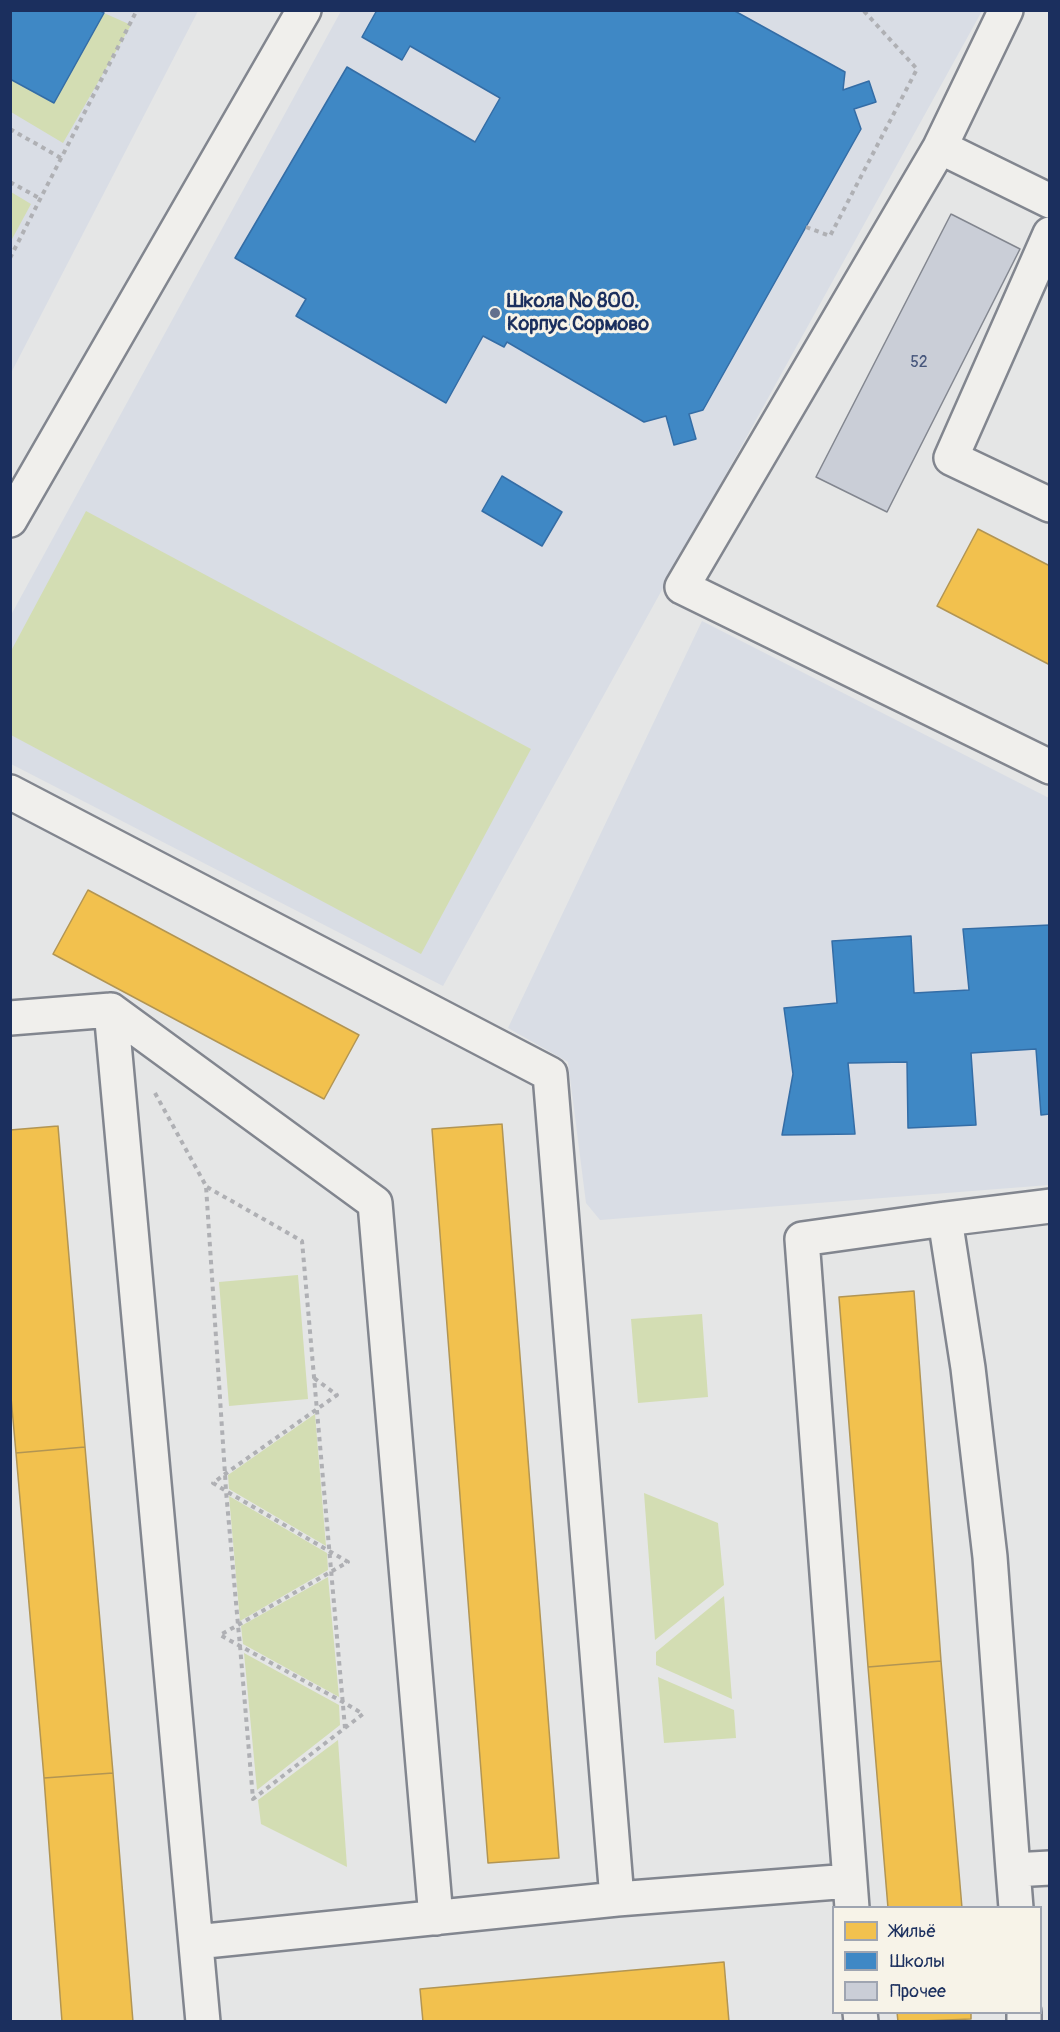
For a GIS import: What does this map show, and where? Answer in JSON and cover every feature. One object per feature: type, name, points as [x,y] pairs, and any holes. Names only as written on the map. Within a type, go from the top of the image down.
[{"type":"lane","points":[[10,520],[303,10]]},
{"type":"lane","points":[[1006,10],[940,147],[682,587],[1050,767]]},
{"type":"lane","points":[[940,147],[1050,201]]},
{"type":"lane","points":[[1050,234],[951,458],[1050,505]]},
{"type":"lane","points":[[10,792],[550,1074],[617,1899]]},
{"type":"lane","points":[[10,1018],[111,1010],[375,1203],[436,1918]]},
{"type":"lane","points":[[111,1010],[203,2022]]},
{"type":"lane","points":[[196,1942],[617,1899],[851,1894],[802,1239],[1050,1206]]},
{"type":"lane","points":[[945,1219],[968,1368],[990,1557],[1016,1906]]},
{"type":"lane","points":[[1013,1870],[1050,1868]]},
{"type":"path","points":[[10,258],[137,10]]},
{"type":"path","points":[[806,227],[830,236],[917,69],[863,10]]},
{"type":"path","points":[[10,129],[61,158]]},
{"type":"path","points":[[10,182],[40,199]]},
{"type":"path","points":[[150,1083],[206,1186],[225,1474],[226,1491],[238,1625],[240,1646],[253,1799],[363,1714],[343,1702],[240,1646],[220,1635],[238,1625],[331,1572],[348,1562],[226,1491],[213,1483],[225,1474],[337,1395],[314,1378]]},
{"type":"path","points":[[206,1186],[302,1241],[345,1728]]},
{"type":"shaded area","points":[[11,11],[198,11],[11,373]]},
{"type":"shaded area","name":"Школа № 800. Корпус Сормово","points":[[341,11],[982,11],[443,986],[11,764],[11,615]]},
{"type":"shaded area","points":[[702,621],[1049,798],[1049,1185],[600,1220],[586,1203],[568,1062],[508,1028]]},
{"type":"green space","points":[[104,13],[131,25],[63,143],[11,112],[11,79],[54,103]]},
{"type":"green space","points":[[11,192],[31,204],[11,241]]},
{"type":"green space","points":[[86,511],[531,749],[421,954],[11,735],[11,651]]},
{"type":"green space","points":[[298,1275],[308,1399],[229,1406],[219,1282]]},
{"type":"green space","points":[[702,1314],[708,1397],[638,1403],[631,1319]]},
{"type":"green space","points":[[315,1414],[326,1546],[229,1489],[228,1475]]},
{"type":"green space","points":[[644,1493],[718,1523],[724,1585],[655,1640]]},
{"type":"green space","points":[[229,1496],[327,1553],[328,1570],[240,1621]]},
{"type":"green space","points":[[328,1577],[339,1697],[243,1644],[241,1626]]},
{"type":"green space","points":[[724,1596],[732,1699],[656,1665],[656,1652]]},
{"type":"green space","points":[[244,1653],[339,1705],[340,1725],[257,1790]]},
{"type":"green space","points":[[658,1677],[734,1710],[736,1738],[664,1743]]},
{"type":"green space","points":[[338,1740],[347,1867],[261,1824],[258,1800]]},
{"type":"building: Жильё","points":[[978,529],[1050,566],[1050,665],[937,606]]},
{"type":"building: Жильё","points":[[88,890],[359,1035],[324,1099],[53,954]]},
{"type":"building: Жильё","points":[[502,1124],[559,1858],[488,1863],[432,1129]]},
{"type":"building: Жильё","points":[[58,1126],[85,1447],[16,1453],[10,1386],[10,1130]]},
{"type":"building: Жильё","points":[[914,1291],[941,1661],[868,1667],[839,1297]]},
{"type":"building: Жильё","points":[[85,1447],[113,1773],[44,1778],[16,1453]]},
{"type":"building: Жильё","points":[[941,1661],[962,1906],[888,1906],[868,1667]]},
{"type":"building: Жильё","points":[[113,1773],[133,2022],[62,2022],[44,1778]]},
{"type":"building: Жильё","points":[[724,1962],[729,2022],[423,2022],[420,1989]]},
{"type":"building: Жильё","points":[[897,2014],[971,2014],[971,2019],[898,2022]]},
{"type":"building: Школы","points":[[10,10],[99,10],[104,13],[54,103],[10,79]]},
{"type":"building: Школы","points":[[377,10],[733,10],[845,72],[843,90],[869,81],[876,102],[854,109],[861,129],[703,410],[689,414],[696,439],[674,445],[666,416],[644,422],[507,342],[504,347],[483,336],[446,403],[296,316],[306,299],[235,258],[347,67],[475,142],[500,98],[410,46],[402,60],[362,37]]},
{"type":"building: Школы","points":[[502,476],[562,512],[542,546],[482,511]]},
{"type":"building: Школы","points":[[1050,925],[1050,1114],[1041,1115],[1036,1049],[971,1053],[976,1125],[908,1128],[907,1062],[848,1063],[855,1134],[782,1135],[793,1074],[784,1008],[837,1003],[832,941],[911,936],[914,993],[969,990],[963,929]]},
{"type":"building: Прочее","points":[[951,214],[1020,249],[887,512],[816,477]]},
{"type":"place","name":"Школа № 800. Корпус Сормово","points":[[495,313]]}]
